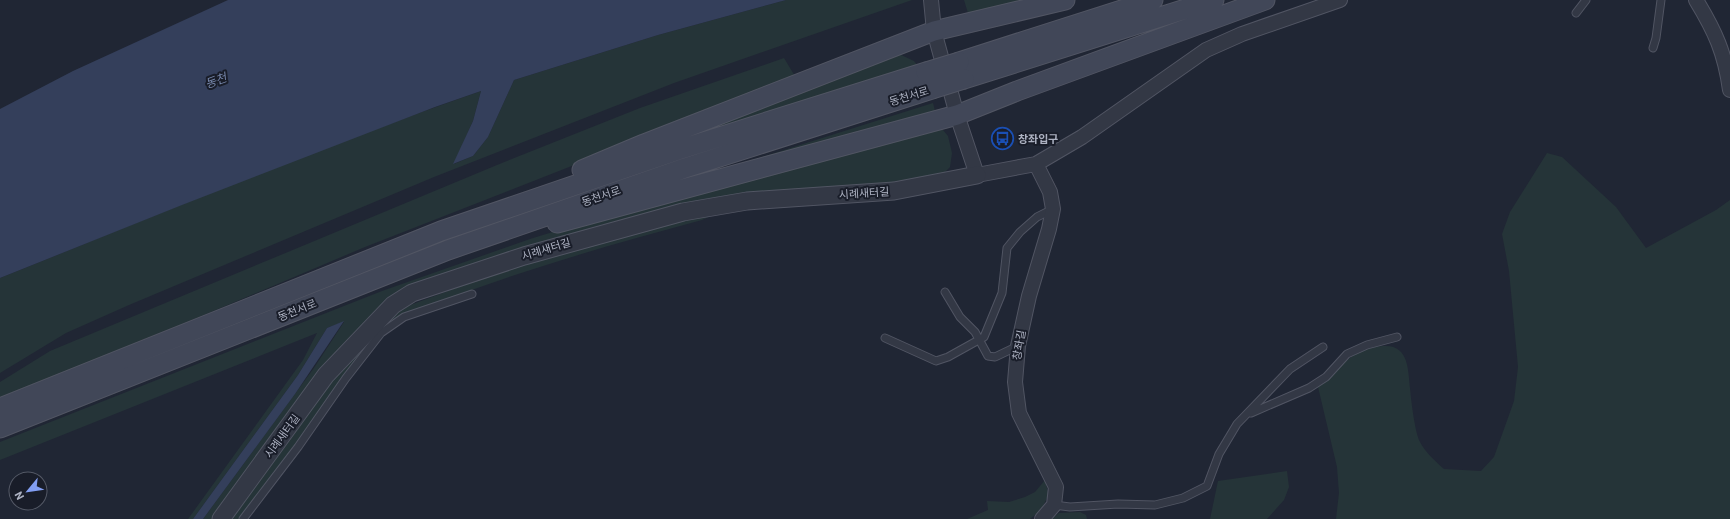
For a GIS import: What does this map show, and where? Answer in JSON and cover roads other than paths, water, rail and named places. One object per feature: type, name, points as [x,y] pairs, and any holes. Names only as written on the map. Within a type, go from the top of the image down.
[{"type":"main road","points":[[442,231],[644,144],[934,31],[1065,0]]},
{"type":"main road","name":"동천서로","points":[[961,70],[1153,0]]},
{"type":"main road","name":"동천서로","points":[[0,408],[442,231],[678,150],[1214,0]]},
{"type":"main road","points":[[448,250],[596,213],[957,115],[1265,0]]},
{"type":"main road","name":"동천서로","points":[[0,428],[448,250],[685,168],[929,80]]},
{"type":"street","points":[[931,0],[934,31],[957,115],[977,176],[1036,164],[1082,137],[1206,50],[1242,34],[1340,0]]},
{"type":"street","points":[[1696,0],[1722,50],[1726,61],[1730,90]]},
{"type":"street","name":"창좌길","points":[[1036,164],[1050,192],[1053,209],[1049,229],[1029,296],[1018,346],[1015,382],[1018,406],[1026,426],[1054,480],[1057,494],[1054,505]]},
{"type":"street","name":"시례새터길","points":[[221,519],[326,375],[393,305],[412,293],[524,256],[683,212],[747,201],[894,191],[977,176]]},
{"type":"street","points":[[1042,519],[1054,505]]},
{"type":"lane","points":[[1576,13],[1586,0]]},
{"type":"lane","points":[[1653,48],[1656,38],[1661,0]]},
{"type":"lane","points":[[885,338],[936,361],[942,360],[980,341],[985,334],[1002,293],[1007,248],[1020,232],[1037,217],[1053,209]]},
{"type":"lane","points":[[945,292],[960,317],[975,332],[986,354],[992,357],[1018,346]]},
{"type":"lane","points":[[243,519],[298,447],[346,378],[382,333],[404,317],[472,294]]},
{"type":"lane","points":[[1249,414],[1309,388],[1326,377],[1347,354],[1367,345],[1397,337]]},
{"type":"lane","points":[[1054,505],[1070,507],[1118,504],[1156,505],[1183,498],[1207,486],[1219,454],[1237,424],[1249,414],[1290,369],[1323,347]]},
{"type":"water","name":"동천","points":[[228,0],[786,0],[658,35],[514,80],[488,137],[473,156],[453,164],[473,121],[481,91],[435,107],[182,205],[0,278],[0,109],[73,71]]},
{"type":"water","points":[[344,321],[295,394],[203,519],[193,519],[298,375],[327,328]]},
{"type":"place","name":"창좌입구","points":[[1002,139]]}]
